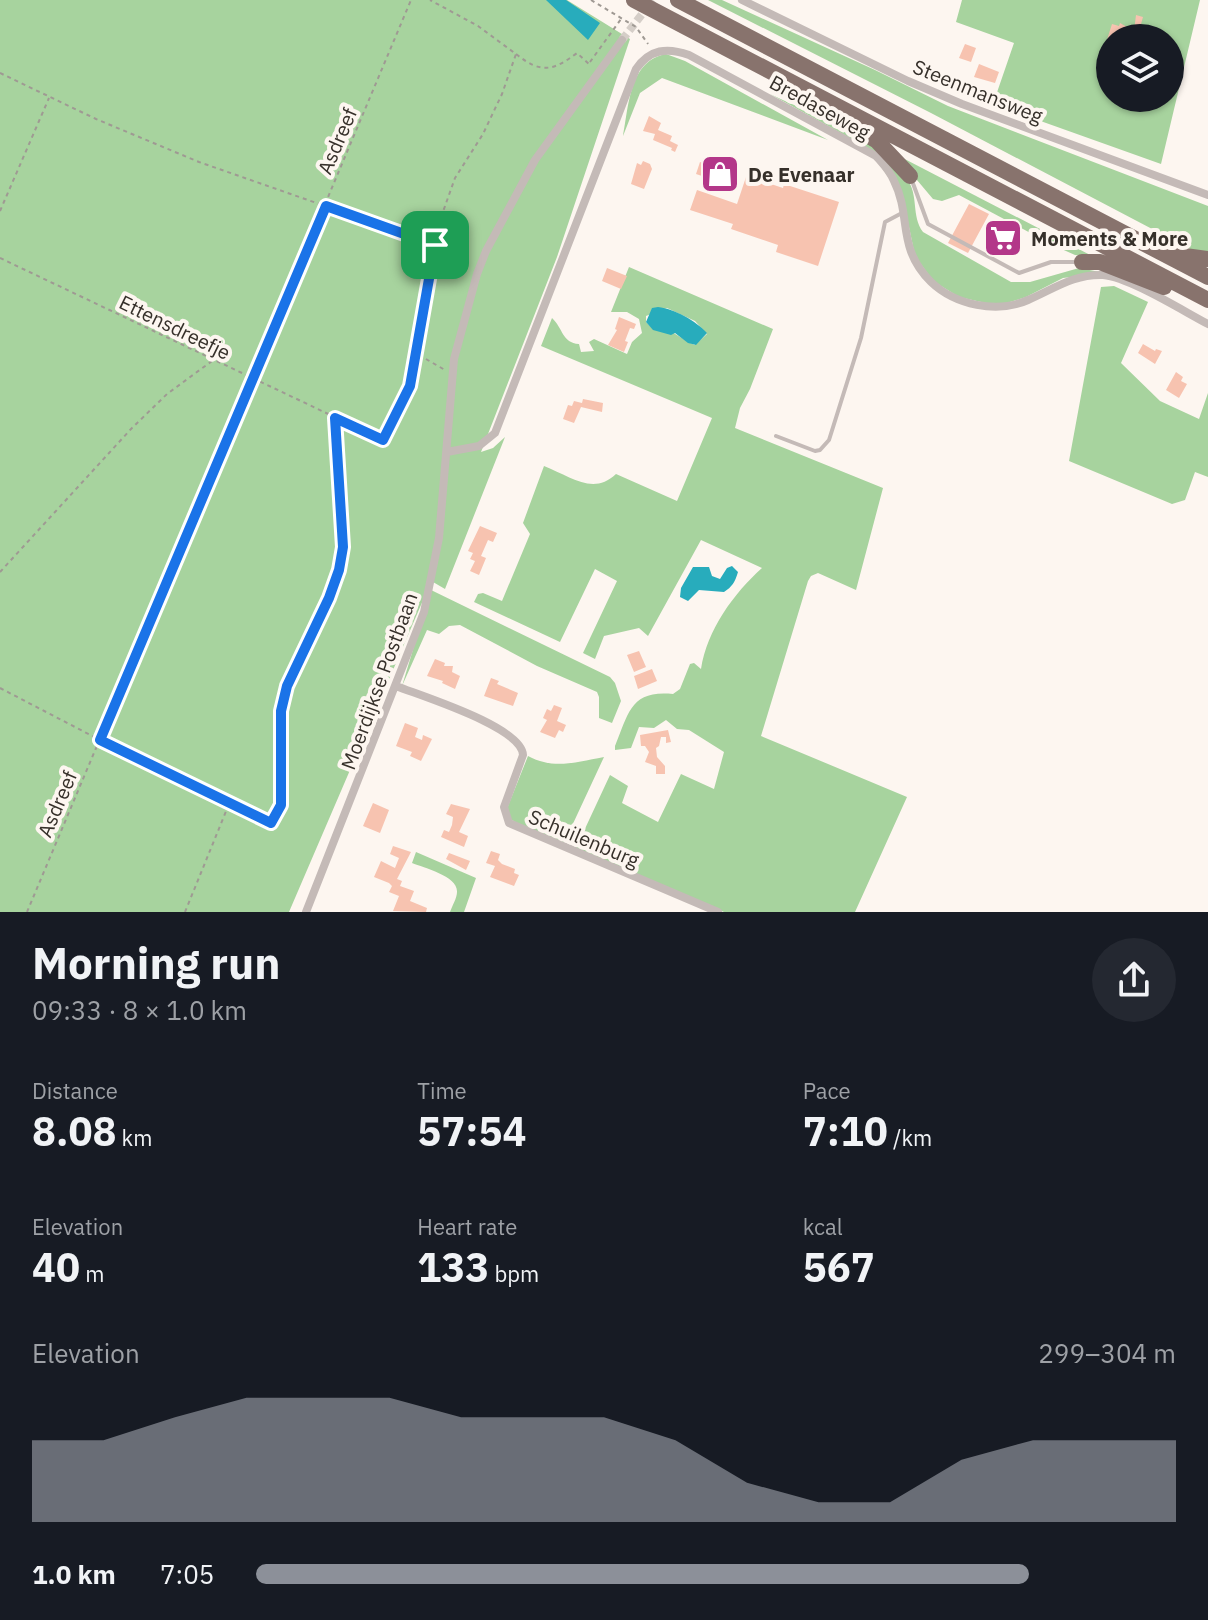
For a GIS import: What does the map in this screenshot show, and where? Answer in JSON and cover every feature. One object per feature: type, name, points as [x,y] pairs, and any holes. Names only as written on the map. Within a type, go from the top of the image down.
[{"type":"highway","points":[[634,0],[1208,301]]},
{"type":"highway","points":[[678,0],[1208,277]]},
{"type":"highway","points":[[778,76],[819,108],[877,141],[910,176]]},
{"type":"highway","points":[[1165,254],[1208,259]]},
{"type":"highway","points":[[1082,262],[1100,262],[1208,301]]},
{"type":"street","name":"Steenmansweg","points":[[742,0],[962,104],[1208,195]]},
{"type":"street","name":"Moerdijkse Postbaan","points":[[306,912],[396,686],[430,587],[439,538],[454,359],[477,274],[486,251],[535,160],[622,40]]},
{"type":"street","name":"Bredaseweg","points":[[652,52],[666,50],[689,55],[876,156],[894,180],[909,250],[920,269],[951,296],[968,303],[1007,306],[1026,302],[1064,281],[1102,275],[1135,287],[1208,324]]},
{"type":"street","points":[[447,452],[479,446],[495,433],[636,69],[652,52]]},
{"type":"street","name":"Schuilenburg","points":[[396,686],[493,726],[523,748],[504,807],[509,823],[718,912]]},
{"type":"lane","points":[[910,176],[928,224],[1019,273],[1051,262],[1082,262]]},
{"type":"lane","points":[[776,436],[815,451],[829,440],[861,338],[885,222],[902,213]]},
{"type":"path","name":"Asdreef","points":[[27,912],[411,0]]},
{"type":"path","points":[[430,0],[478,26],[527,63],[550,69],[560,66],[577,53],[588,64],[622,18]]},
{"type":"path","points":[[591,0],[636,27],[652,52]]},
{"type":"path","points":[[453,373],[417,354],[439,223],[455,178],[483,134],[516,54]]},
{"type":"path","points":[[0,73],[199,162],[435,245]]},
{"type":"path","points":[[0,211],[49,97]]},
{"type":"path","name":"Ettensdreefje","points":[[0,258],[383,440],[410,386],[417,354]]},
{"type":"path","points":[[0,572],[140,420],[167,394],[213,361]]},
{"type":"path","points":[[0,688],[271,823],[281,805],[281,711],[287,686],[329,598],[343,547],[335,418]]},
{"type":"path","points":[[185,912],[229,803]]},
{"type":"green space","points":[[0,0],[567,0],[630,39],[557,257],[481,452],[493,448],[505,437],[445,589],[433,582],[433,577],[289,912],[0,912]]},
{"type":"green space","points":[[708,0],[722,0],[948,106],[1208,206],[1208,252],[1194,251]]},
{"type":"green space","points":[[962,0],[1200,0],[1184,67],[1184,24],[1096,24],[1096,112],[1173,112],[1161,164],[993,104],[1014,43],[956,22]]},
{"type":"green space","points":[[666,54],[685,61],[828,140],[662,78],[640,93],[623,136],[629,99],[638,75],[654,58]]},
{"type":"green space","points":[[770,94],[844,129],[878,150],[911,185],[917,219],[923,232],[1011,282],[1030,282],[1079,268],[1105,273],[1063,278],[1007,303],[990,304],[959,297],[933,281],[915,256],[903,198],[868,148]]},
{"type":"green space","points":[[895,154],[1096,258],[1075,255],[1057,247],[1045,248],[1036,236],[959,195],[942,201],[933,199]]},
{"type":"green space","points":[[629,267],[773,329],[740,408],[735,428],[883,488],[856,590],[818,573],[808,581],[761,736],[907,797],[855,912],[724,912],[576,848],[610,775],[628,786],[622,803],[658,822],[681,774],[714,789],[724,752],[689,730],[677,729],[666,720],[654,728],[639,727],[631,748],[615,750],[615,746],[628,714],[640,700],[659,694],[673,694],[680,689],[690,664],[694,663],[701,669],[709,640],[723,613],[762,568],[701,540],[648,636],[639,628],[604,636],[595,659],[583,653],[617,581],[595,569],[560,642],[474,602],[478,594],[483,593],[502,601],[530,534],[523,523],[544,466],[590,484],[616,474],[677,501],[712,418],[541,346],[552,318],[569,341],[579,344],[581,352],[594,351],[589,342],[594,339],[627,354],[632,342],[642,333],[639,319],[627,312],[611,312]],"holes":[[[667,308],[695,321],[707,334],[695,345],[671,332],[652,327],[646,322],[646,316]]]},
{"type":"green space","points":[[1114,286],[1148,302],[1121,363],[1160,401],[1199,419],[1208,393],[1208,477],[1195,472],[1185,500],[1172,504],[1069,461],[1101,287]]},
{"type":"green space","points":[[431,590],[610,677],[621,701],[612,723],[599,718],[597,692],[537,666],[460,625],[449,626],[439,634],[427,630],[402,686]]},
{"type":"green space","points":[[528,756],[556,764],[604,757],[564,843],[515,822],[506,811]]},
{"type":"green space","points":[[416,852],[476,878],[464,912],[450,912],[457,894],[456,886],[439,873],[412,863]]},
{"type":"water","points":[[546,0],[566,0],[600,23],[588,40]]},
{"type":"water","points":[[652,308],[685,316],[707,333],[696,345],[675,333],[671,335],[653,330],[646,322]]},
{"type":"water","points":[[732,566],[738,572],[733,584],[724,592],[699,590],[688,601],[680,597],[681,588],[693,567],[709,567],[712,576],[720,579]]},
{"type":"building","points":[[1136,15],[1143,17],[1141,24],[1135,24]]},
{"type":"building","points":[[965,44],[976,48],[971,62],[959,58]]},
{"type":"building","points":[[979,64],[999,72],[995,83],[974,77]]},
{"type":"building","points":[[649,116],[661,123],[658,130],[672,136],[670,141],[678,145],[675,152],[653,140],[655,134],[643,131]]},
{"type":"building","points":[[643,161],[650,164],[652,169],[644,189],[631,184],[637,163],[641,165]]},
{"type":"building","points":[[700,162],[730,172],[726,184],[696,174]]},
{"type":"building","points":[[748,171],[766,178],[765,182],[783,188],[784,184],[839,202],[818,266],[776,252],[778,245],[731,229],[733,224],[690,210],[697,190],[737,204]]},
{"type":"building","points":[[969,204],[989,214],[968,253],[948,243]]},
{"type":"building","points":[[997,224],[1018,234],[1007,255],[987,244]]},
{"type":"building","points":[[607,268],[627,276],[621,289],[602,281]]},
{"type":"building","points":[[619,317],[636,324],[634,329],[630,328],[624,352],[608,345],[617,330]]},
{"type":"building","points":[[1143,344],[1155,351],[1162,351],[1155,364],[1138,353]]},
{"type":"building","points":[[1176,372],[1187,384],[1179,398],[1166,390]]},
{"type":"building","points":[[583,399],[603,403],[602,412],[581,407],[574,423],[563,419],[568,405],[572,406],[574,401],[582,403]]},
{"type":"building","points":[[480,526],[497,533],[493,542],[488,540],[481,556],[486,558],[479,575],[470,571],[475,561],[470,559],[473,553],[468,551]]},
{"type":"building","points":[[639,651],[646,667],[634,672],[627,655]]},
{"type":"building","points":[[435,659],[445,663],[444,666],[453,666],[452,672],[460,676],[455,689],[427,676]]},
{"type":"building","points":[[652,669],[657,681],[638,689],[634,676]]},
{"type":"building","points":[[491,678],[518,693],[513,706],[484,696]]},
{"type":"building","points":[[554,705],[562,708],[557,721],[566,725],[555,738],[540,732],[547,720],[543,718],[547,709],[551,711]]},
{"type":"building","points":[[405,723],[418,728],[415,737],[422,740],[423,735],[432,739],[421,761],[410,756],[412,752],[396,746]]},
{"type":"building","points":[[668,730],[671,742],[666,743],[666,737],[661,737],[656,748],[657,757],[665,766],[665,774],[656,774],[656,766],[645,762],[649,752],[641,746],[640,735]]},
{"type":"building","points":[[373,803],[389,810],[380,833],[363,826]]},
{"type":"building","points":[[451,804],[470,809],[459,832],[468,836],[464,847],[441,837],[444,830],[449,832],[452,825],[453,817],[446,814]]},
{"type":"building","points":[[393,846],[411,852],[397,879],[402,881],[400,886],[414,891],[410,901],[427,908],[426,912],[393,911],[399,896],[389,892],[392,886],[389,883],[374,877],[381,861],[395,868],[399,858],[390,854]]},
{"type":"building","points":[[491,851],[500,854],[498,860],[515,869],[514,873],[519,875],[514,886],[490,877],[495,866],[486,863]]},
{"type":"building","points":[[449,853],[470,861],[466,870],[446,859]]},
{"type":"tunnel","points":[[622,40],[653,0]]},
{"type":"place","name":"De Evenaar","points":[[720,174]]},
{"type":"place","name":"Moments & More","points":[[1003,238]]},
{"type":"route","points":[[326,206],[435,245],[410,386],[383,440],[335,418],[343,547],[329,598],[287,686],[281,711],[281,805],[271,823],[100,740],[326,206]]}]
